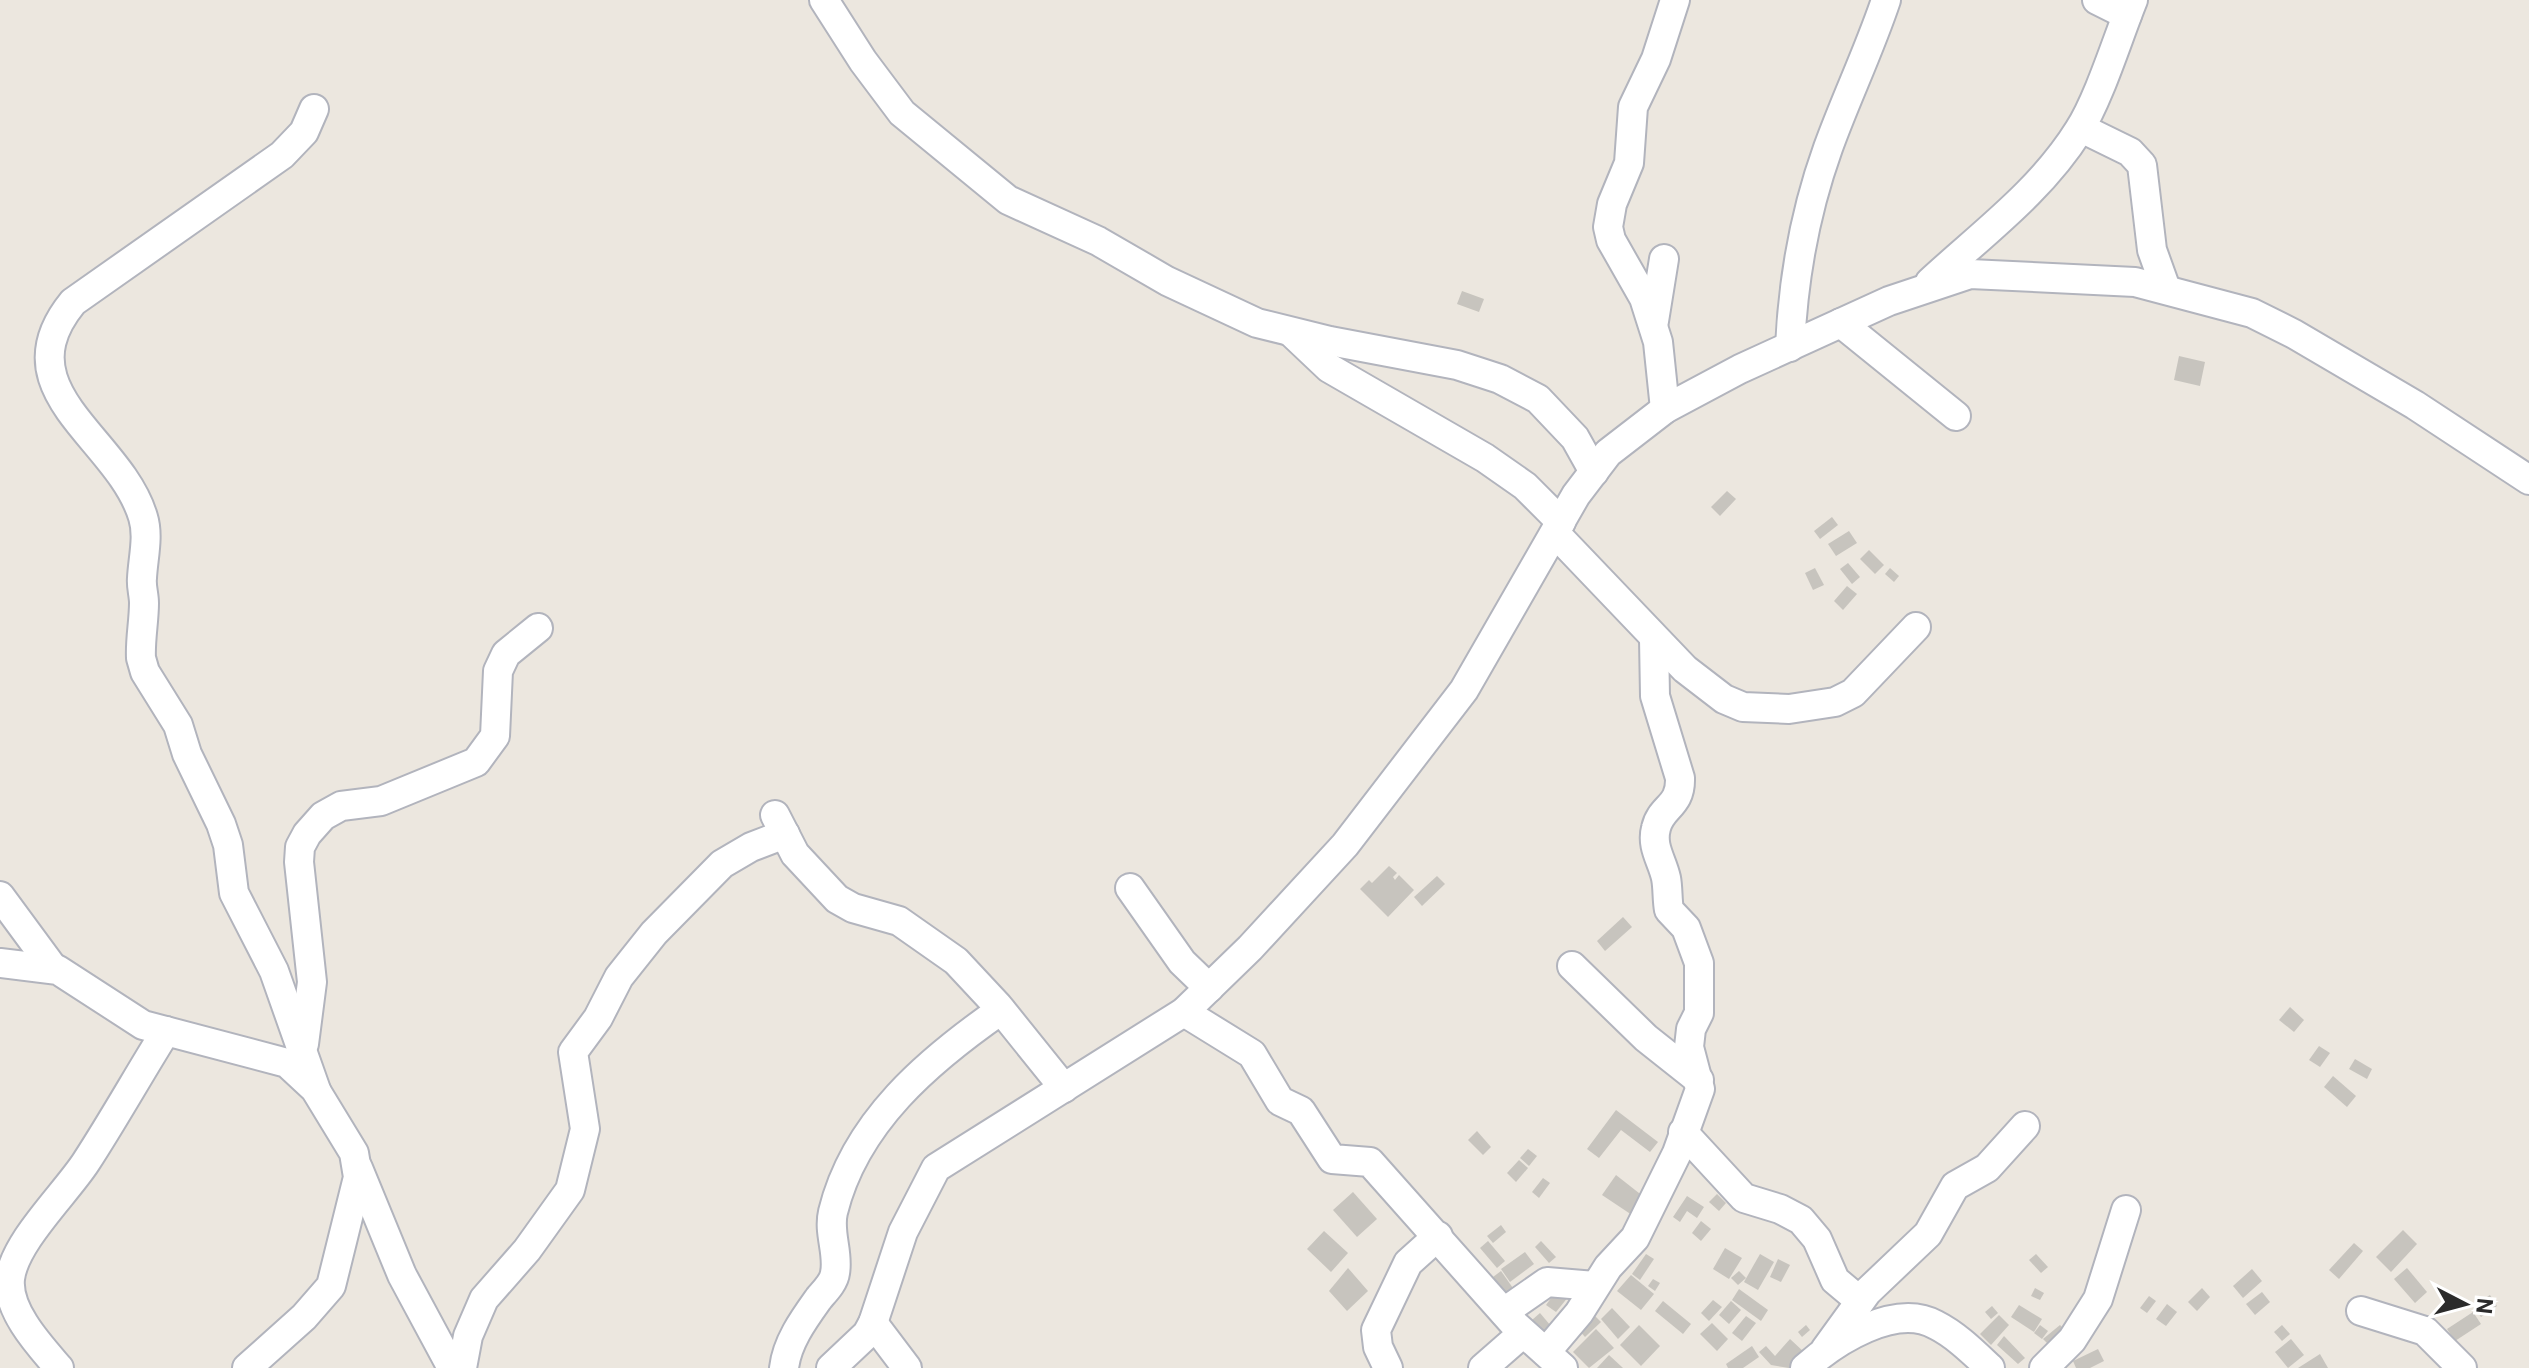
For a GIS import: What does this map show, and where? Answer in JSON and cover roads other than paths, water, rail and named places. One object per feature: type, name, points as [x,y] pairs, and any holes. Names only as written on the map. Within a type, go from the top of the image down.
[{"type":"street","points":[[824,0],[863,61],[902,113],[1008,200],[1098,241],[1210,302],[1257,323],[1457,365],[1500,379],[1538,399],[1575,438],[1594,472]]},
{"type":"street","points":[[1665,409],[1663,375],[1653,328],[1644,298],[1611,240],[1608,217],[1629,163],[1633,107],[1656,59],[1675,0]]},
{"type":"street","points":[[1924,287],[2047,174],[2081,128],[2130,7],[2097,0]]},
{"type":"street","points":[[1790,347],[1796,279],[1809,212],[1877,5]]},
{"type":"street","points":[[314,109],[304,132],[282,155],[73,302],[55,322],[48,338],[47,367],[54,393],[114,466],[132,492],[144,520],[141,658],[145,672],[178,725],[187,754],[221,824],[228,845],[234,893],[274,971],[316,1090]]},
{"type":"street","points":[[2081,128],[2130,152],[2142,165],[2152,250],[2166,289]]},
{"type":"street","points":[[1997,272],[1996,253],[2001,219]]},
{"type":"street","points":[[1653,328],[1664,259]]},
{"type":"street","points":[[831,1368],[867,1334],[873,1323],[903,1232],[936,1168],[1184,1012],[1209,988],[1345,845],[1410,764],[1464,690],[1558,527],[1608,453],[1665,409],[1740,369],[1924,287],[1970,274],[1997,272],[2135,282],[2252,313],[2294,334],[2415,405],[2529,480]]},
{"type":"street","points":[[1841,323],[1956,416]]},
{"type":"street","points":[[1291,332],[1329,368],[1485,458],[1525,486],[1654,639],[1724,699],[1743,707],[1789,709],[1835,702],[1853,693],[1916,627]]},
{"type":"street","points":[[303,1048],[312,982],[300,847],[323,816],[341,806],[381,801],[476,762],[488,750],[495,736],[498,671],[506,654],[538,628]]},
{"type":"street","points":[[1184,1012],[1252,1054],[1280,1101],[1301,1111],[1330,1156],[1340,1161],[1370,1162],[1514,1322],[1554,1360],[1595,1286],[1641,1228],[1677,1153],[1700,1081],[1689,1047],[1691,1029],[1699,1013],[1699,963],[1686,928],[1669,910],[1667,882],[1654,847],[1657,823],[1674,805],[1680,791],[1680,778],[1655,696],[1654,639]]},
{"type":"street","points":[[462,1368],[468,1336],[484,1299],[566,1199],[574,1178],[585,1129],[573,1055],[576,1047],[598,1018],[619,977],[654,933],[722,864],[780,825],[795,854],[837,899],[853,908],[899,921],[956,961],[1001,1010],[1064,1088]]},
{"type":"street","points":[[1130,888],[1182,962],[1209,988]]},
{"type":"street","points":[[0,896],[53,968]]},
{"type":"street","points":[[0,963],[65,972],[117,1011],[143,1025],[279,1059],[296,1068],[316,1090],[354,1153],[407,1287],[452,1368]]},
{"type":"street","points":[[1572,966],[1646,1038],[1700,1081]]},
{"type":"street","points":[[784,1368],[795,1335],[835,1275],[831,1231],[833,1213],[861,1144],[914,1078],[949,1046],[1001,1010]]},
{"type":"street","points":[[59,1368],[39,1344],[5,1284],[37,1225],[86,1163],[166,1031]]},
{"type":"street","points":[[1815,1359],[1860,1301],[1928,1234],[1955,1186],[1987,1168],[2025,1126]]},
{"type":"street","points":[[1683,1132],[1744,1198],[1780,1209],[1801,1220],[1817,1239],[1835,1280],[1860,1301]]},
{"type":"street","points":[[247,1368],[304,1317],[331,1286],[358,1168]]},
{"type":"street","points":[[2044,1368],[2072,1340],[2098,1299],[2126,1210]]},
{"type":"street","points":[[1388,1368],[1378,1347],[1376,1330],[1408,1263],[1438,1236]]},
{"type":"street","points":[[1483,1368],[1514,1322],[1547,1282],[1595,1286]]},
{"type":"street","points":[[2361,1311],[2425,1331],[2462,1368]]},
{"type":"street","points":[[1815,1359],[1893,1320],[1926,1321],[1946,1332],[1990,1368]]},
{"type":"street","points":[[873,1323],[907,1368]]}]
